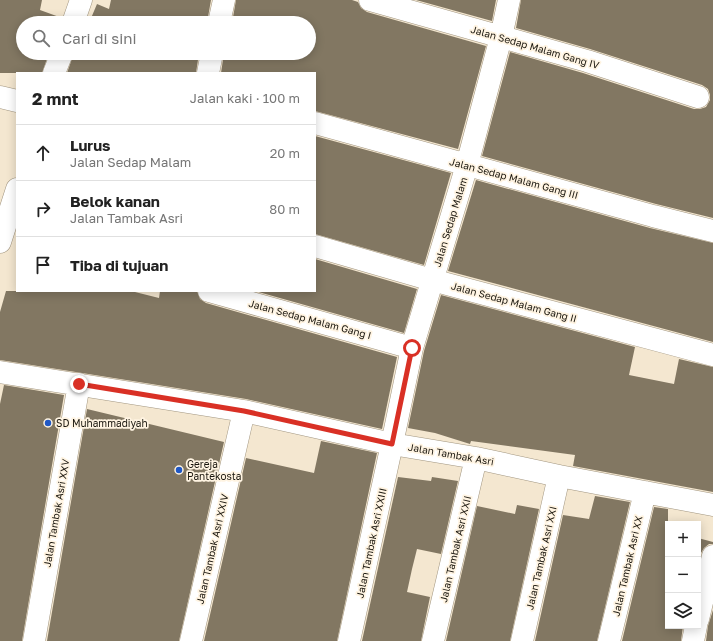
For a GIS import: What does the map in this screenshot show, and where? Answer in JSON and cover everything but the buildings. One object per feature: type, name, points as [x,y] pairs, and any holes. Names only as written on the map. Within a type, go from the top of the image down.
[{"type":"street","points":[[75,16],[81,0]]},
{"type":"street","points":[[221,16],[224,0]]},
{"type":"street","name":"Jalan Sedap Malam Gang IV","points":[[370,0],[587,61],[698,97]]},
{"type":"street","name":"Jalan Sedap Malam","points":[[392,444],[412,348],[467,165],[501,37],[509,0]]},
{"type":"street","points":[[54,72],[59,60]]},
{"type":"street","points":[[208,72],[211,60]]},
{"type":"street","points":[[0,97],[16,101]]},
{"type":"street","name":"Jalan Sedap Malam Gang III","points":[[316,123],[713,232]]},
{"type":"street","points":[[0,242],[16,192]]},
{"type":"street","name":"Jalan Sedap Malam Gang II","points":[[316,246],[432,280],[713,355]]},
{"type":"street","name":"Jalan Sedap Malam Gang I","points":[[212,292],[412,348]]},
{"type":"street","name":"Jalan Tambak Asri","points":[[0,372],[244,411],[392,444],[476,458],[559,476],[713,505]]},
{"type":"street","name":"Jalan Tambak Asri XXV","points":[[34,641],[79,384]]},
{"type":"street","name":"Jalan Tambak Asri XXIV","points":[[191,641],[244,411]]},
{"type":"street","name":"Jalan Tambak Asri XXIII","points":[[349,641],[392,444]]},
{"type":"street","name":"Jalan Tambak Asri XXII","points":[[433,641],[476,458]]},
{"type":"street","name":"Jalan Tambak Asri XXI","points":[[522,641],[559,476]]},
{"type":"street","name":"Jalan Tambak Asri XX","points":[[609,641],[645,492]]},
{"type":"street","points":[[701,606],[713,556]]},
{"type":"street","points":[[693,641],[695,629]]},
{"type":"place","name":"SD Muhammadiyah","points":[[48,423]]},
{"type":"place","name":"Gereja Pantekosta","points":[[179,470]]},
{"type":"route","points":[[79,384],[244,411],[392,444],[412,348]]}]
